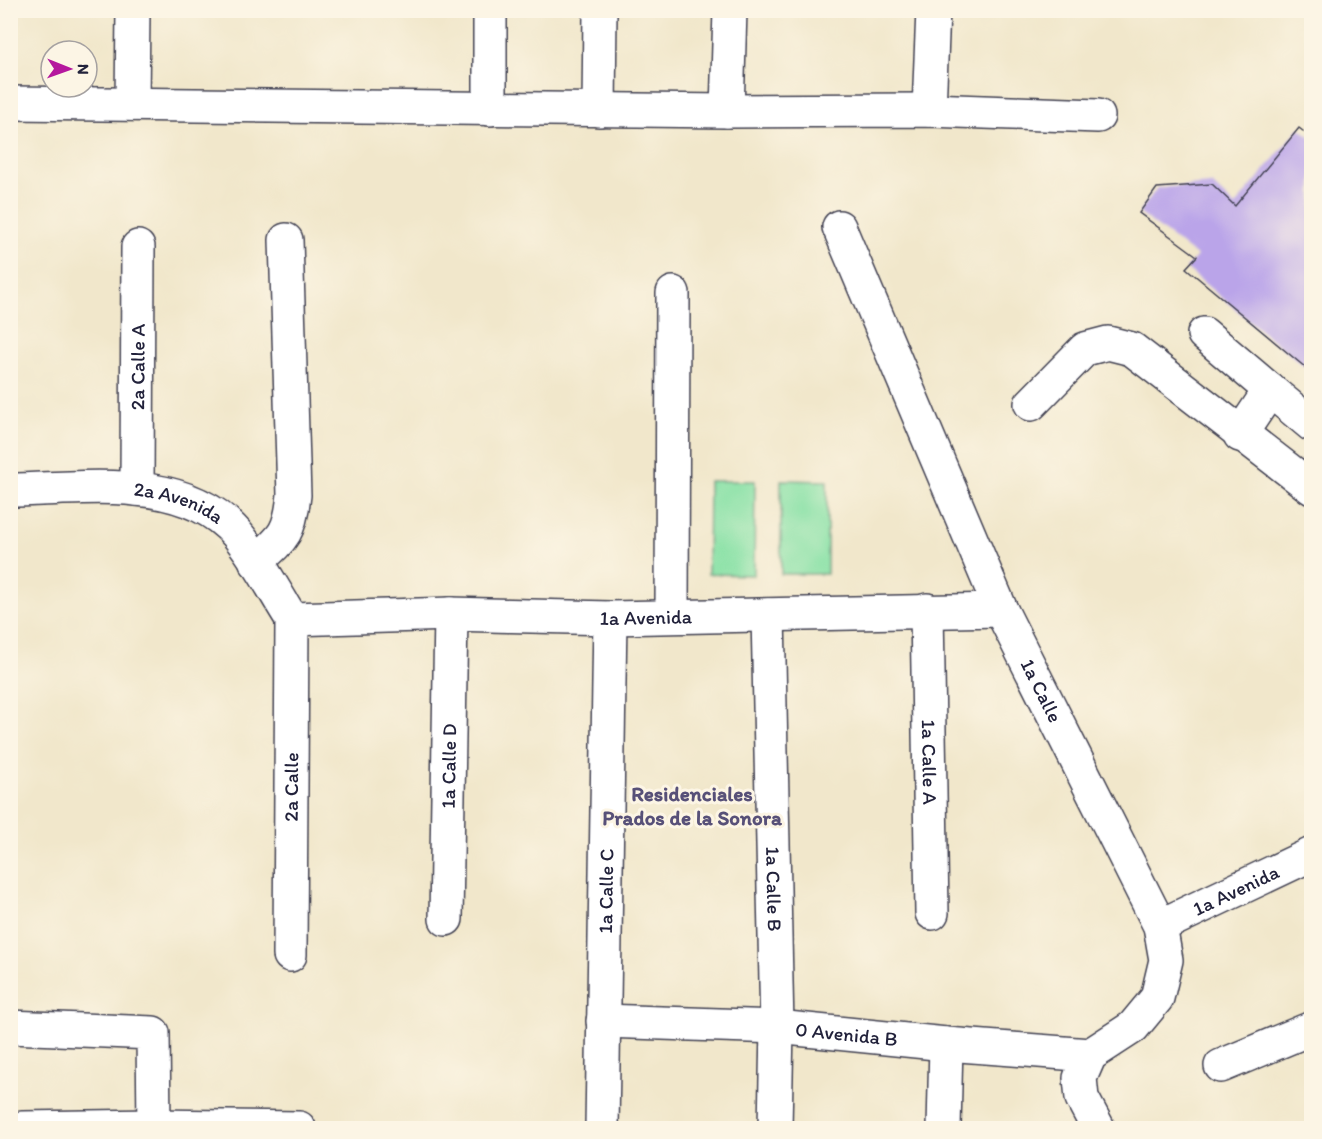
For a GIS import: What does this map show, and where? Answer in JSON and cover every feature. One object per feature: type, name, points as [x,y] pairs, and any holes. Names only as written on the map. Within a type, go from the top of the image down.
[{"type":"street","points":[[132,104],[133,10]]},
{"type":"street","points":[[490,10],[490,109]]},
{"type":"street","points":[[599,110],[600,10]]},
{"type":"street","points":[[727,111],[730,10]]},
{"type":"street","points":[[929,110],[933,10]]},
{"type":"street","points":[[10,103],[727,111],[929,110],[1098,116]]},
{"type":"street","name":"1a Calle","points":[[839,227],[1001,610],[1160,926],[1166,960],[1157,998],[1133,1028],[1090,1055]]},
{"type":"street","points":[[256,562],[284,537],[292,518],[294,495],[286,240]]},
{"type":"street","name":"2a Calle A","points":[[137,489],[138,247]]},
{"type":"street","points":[[672,616],[673,294]]},
{"type":"street","points":[[1204,334],[1311,425]]},
{"type":"street","points":[[1031,404],[1085,349],[1108,343],[1132,349],[1311,488]]},
{"type":"street","points":[[1240,435],[1270,390]]},
{"type":"street","name":"2a Avenida","points":[[10,490],[159,490],[199,504],[237,533],[292,619]]},
{"type":"street","name":"1a Calle A","points":[[927,610],[932,913]]},
{"type":"street","name":"1a Avenida","points":[[292,619],[451,614],[610,618],[1001,610]]},
{"type":"street","name":"1a Calle D","points":[[446,919],[451,614]]},
{"type":"street","name":"1a Calle B","points":[[768,615],[777,1027],[776,1128]]},
{"type":"street","name":"1a Calle C","points":[[602,1128],[610,618]]},
{"type":"street","name":"2a Calle","points":[[290,955],[292,619]]},
{"type":"street","name":"1a Avenida","points":[[1160,926],[1311,854]]},
{"type":"street","name":"0 Avenida B","points":[[603,1021],[777,1027],[946,1044],[1090,1055]]},
{"type":"street","points":[[10,1027],[153,1033],[154,1127]]},
{"type":"street","points":[[1221,1066],[1311,1028]]},
{"type":"street","points":[[944,1128],[946,1044]]},
{"type":"street","points":[[1090,1055],[1080,1078],[1082,1098],[1098,1128]]},
{"type":"street","points":[[22,1128],[299,1128]]},
{"type":"green space","points":[[781,480],[827,481],[827,574],[781,574]]},
{"type":"green space","points":[[709,481],[755,481],[754,575],[708,574]]},
{"type":"building","points":[[1299,128],[1312,138],[1312,373],[1186,268],[1197,256],[1139,213],[1157,188],[1212,184],[1235,206]]},
{"type":"district","name":"Residenciales Prados de la Sonora","points":[[692,805]]}]
